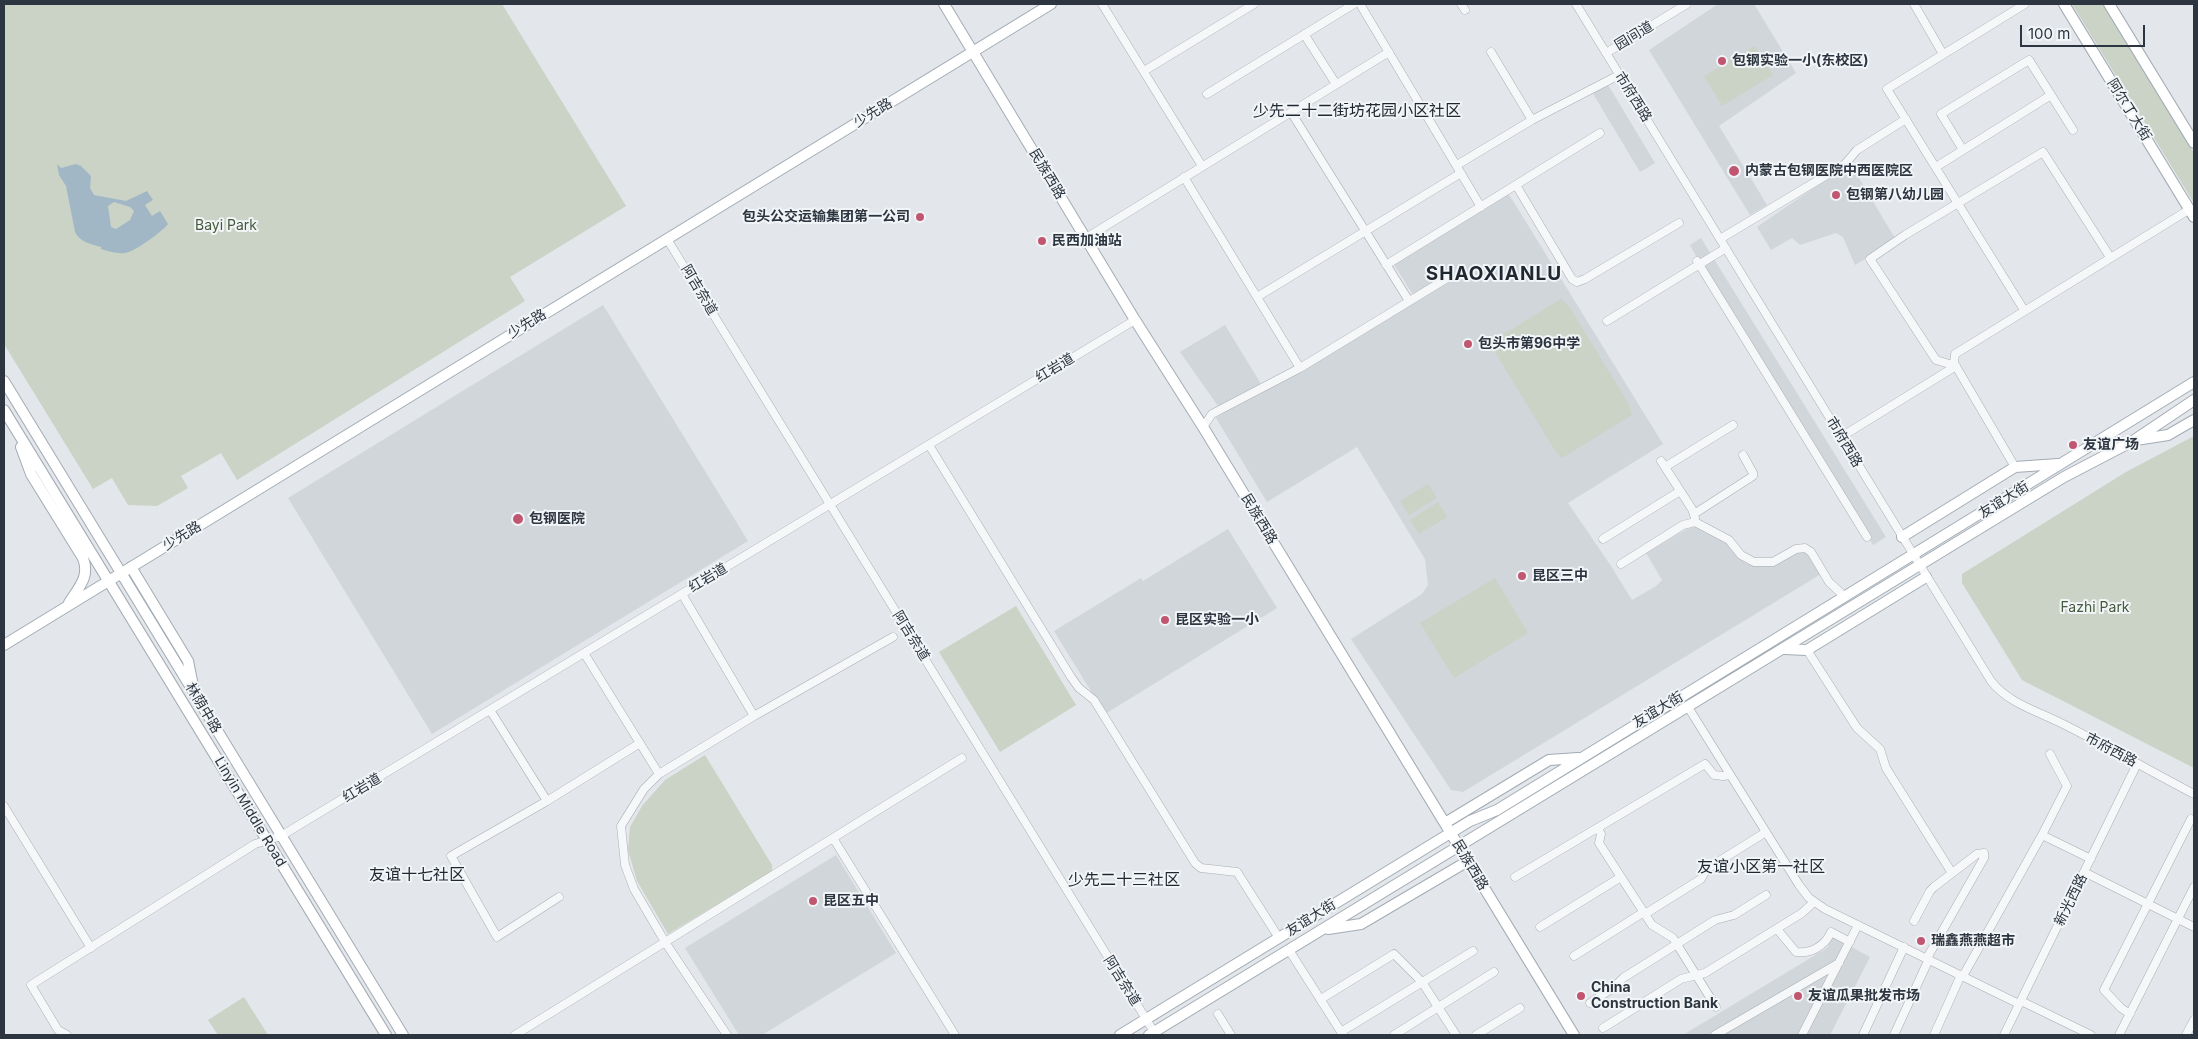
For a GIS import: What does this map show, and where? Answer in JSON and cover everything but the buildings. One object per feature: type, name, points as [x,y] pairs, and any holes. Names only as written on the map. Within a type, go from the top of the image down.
[{"type":"main road","name":"民族西路","points":[[944,4],[1135,320],[1203,427],[1574,1035]]},
{"type":"main road","name":"少先路","points":[[4,645],[1051,4]]},
{"type":"main road","name":"阿尔丁大街","points":[[2064,4],[2192,213]]},
{"type":"main road","points":[[2109,4],[2194,143]]},
{"type":"main road","name":"林荫中路","points":[[4,381],[403,1035]]},
{"type":"main road","name":"友谊大街","points":[[1120,1035],[1409,858],[1448,828],[1497,810],[1844,596],[1914,556],[2194,382]]},
{"type":"main road","name":"友谊大街","points":[[1152,1034],[2064,477],[2133,441],[2194,400]]},
{"type":"main road","name":"Linyin Middle Road","points":[[4,410],[386,1035]]},
{"type":"main road","points":[[2133,441],[2168,435],[2194,420]]},
{"type":"main road","points":[[18,434],[31,474],[83,558],[87,568],[85,576],[67,606]]},
{"type":"main road","points":[[1902,537],[2015,468],[2061,464]]},
{"type":"main road","points":[[131,567],[188,661],[195,695]]},
{"type":"main road","points":[[1783,649],[1807,650],[1926,577]]},
{"type":"main road","points":[[1448,828],[1549,760],[1579,758]]},
{"type":"main road","points":[[1497,810],[1502,820]]},
{"type":"main road","points":[[1409,858],[1417,872]]},
{"type":"main road","points":[[1322,930],[1361,924],[1468,861]]},
{"type":"street","points":[[1102,4],[1202,166]]},
{"type":"street","points":[[1144,71],[1254,4]]},
{"type":"street","points":[[1207,94],[1354,4]]},
{"type":"street","points":[[1360,4],[1481,207]]},
{"type":"street","name":"市府西路","points":[[1576,4],[1984,671],[2001,692],[2020,704],[2062,724],[2194,794]]},
{"type":"street","name":"园间道","points":[[1606,54],[1687,4]]},
{"type":"street","points":[[1914,4],[1943,54]]},
{"type":"street","points":[[2024,310],[1887,89],[2025,4]]},
{"type":"street","points":[[1304,34],[1336,84]]},
{"type":"street","points":[[1086,238],[1389,52]]},
{"type":"street","points":[[1491,52],[1532,120]]},
{"type":"street","points":[[1963,150],[1941,114],[2029,60],[2073,130]]},
{"type":"street","points":[[1457,166],[1532,120],[1619,75]]},
{"type":"street","points":[[1936,167],[2051,95]]},
{"type":"street","points":[[1291,112],[1409,302]]},
{"type":"street","points":[[1720,239],[1845,164],[1857,150],[1906,118]]},
{"type":"street","points":[[1386,265],[1600,133]]},
{"type":"street","points":[[1956,366],[1936,360],[1870,260],[1905,235],[2043,152],[2110,257]]},
{"type":"street","points":[[1257,296],[1461,173]]},
{"type":"street","points":[[1184,177],[1300,368]]},
{"type":"street","points":[[1516,185],[1572,278],[1577,282],[1679,222]]},
{"type":"street","points":[[2015,468],[1956,366],[1954,357],[1957,351],[2110,257],[2192,213]]},
{"type":"street","name":"阿吉奈道","points":[[667,239],[1146,1019],[1152,1034]]},
{"type":"street","points":[[1607,320],[1698,263],[1726,248]]},
{"type":"street","points":[[1698,263],[1867,537]]},
{"type":"street","points":[[1203,427],[1212,414],[1300,368],[1449,278]]},
{"type":"street","name":"红岩道","points":[[58,1030],[31,985],[255,844],[282,836],[1135,320]]},
{"type":"street","points":[[1841,438],[1956,366]]},
{"type":"street","points":[[1733,425],[1663,464],[1694,518],[1729,540],[1741,555],[1754,562],[1773,562],[1796,548],[1805,548],[1811,552],[1829,582],[1844,596]]},
{"type":"street","points":[[929,445],[1071,677],[1079,688],[1094,700],[1195,863],[1201,868],[1237,872],[1279,938]]},
{"type":"street","points":[[1621,564],[1694,518],[1753,476],[1753,472],[1743,455]]},
{"type":"street","points":[[1603,539],[1680,491]]},
{"type":"street","points":[[682,594],[754,716]]},
{"type":"street","points":[[726,1035],[665,942],[634,889],[625,865],[622,826],[644,789],[658,774],[754,716],[893,638]]},
{"type":"street","points":[[1807,650],[1857,728],[1880,749],[1886,768],[1952,873]]},
{"type":"street","points":[[584,653],[658,774]]},
{"type":"street","points":[[1688,707],[1799,885],[1814,902],[2020,1002],[2077,1032],[2091,1035]]},
{"type":"street","points":[[490,710],[547,801]]},
{"type":"street","points":[[559,897],[497,937],[451,856],[547,801],[640,742]]},
{"type":"street","points":[[1934,1035],[1962,975],[2042,835],[2067,786],[2050,754]]},
{"type":"street","points":[[515,1035],[962,758]]},
{"type":"street","points":[[1515,877],[1705,764],[1714,775],[1730,775]]},
{"type":"street","name":"新光西路","points":[[2004,1035],[2137,764]]},
{"type":"street","points":[[4,806],[91,948]]},
{"type":"street","points":[[2130,1014],[2121,1008],[2104,990],[2191,818]]},
{"type":"street","points":[[1598,828],[1601,834],[1599,843],[1644,913],[1655,928],[1673,938],[1716,1007]]},
{"type":"street","points":[[1574,956],[1700,879],[1706,870],[1713,865],[1766,832]]},
{"type":"street","points":[[2042,835],[2091,859]]},
{"type":"street","points":[[832,838],[955,1035]]},
{"type":"street","points":[[1894,1035],[1928,959],[1985,854],[1977,854],[1930,891],[1914,921]]},
{"type":"street","points":[[2084,872],[2194,927]]},
{"type":"street","points":[[1540,927],[1621,877]]},
{"type":"street","points":[[2120,1035],[2194,887]]},
{"type":"street","points":[[1590,1003],[1613,988],[1623,978],[1715,920],[1734,915],[1766,895]]},
{"type":"street","points":[[1603,1028],[1682,979],[1698,976],[1777,929],[1805,912],[1814,902]]},
{"type":"street","points":[[1802,1035],[1858,925]]},
{"type":"street","points":[[1777,929],[1796,952],[1808,953],[1824,943],[1831,932],[1850,942]]},
{"type":"street","points":[[1863,1035],[1904,947]]},
{"type":"street","points":[[1289,950],[1342,1034],[1473,951]]},
{"type":"street","points":[[1321,999],[1394,954],[1422,982],[1456,1035]]},
{"type":"street","points":[[1716,1035],[1839,963]]},
{"type":"street","points":[[1394,1035],[1494,972]]},
{"type":"street","points":[[1476,1035],[1520,1008]]},
{"type":"street","points":[[1218,1014],[1231,1035]]},
{"type":"street","points":[[2186,1035],[2194,1020]]},
{"type":"street","points":[[50,1035],[58,1030],[67,1035]]},
{"type":"shaded area","name":"包钢实验一小(东校区)","points":[[1718,4],[1754,4],[1796,73],[1719,126],[1767,205],[1750,215],[1649,50]]},
{"type":"shaded area","points":[[1607,83],[1655,163],[1640,172],[1592,92]]},
{"type":"shaded area","name":"包钢第八幼儿园","points":[[1850,163],[1896,240],[1855,265],[1843,237],[1836,233],[1800,245],[1792,238],[1771,250],[1757,227]]},
{"type":"shaded area","points":[[1505,188],[1663,444],[1568,503],[1632,600],[1656,586],[1662,580],[1646,553],[1697,523],[1706,533],[1725,539],[1745,563],[1756,566],[1770,566],[1798,551],[1802,551],[1810,556],[1821,574],[1463,792],[1451,790],[1351,639],[1422,594],[1428,585],[1425,559],[1357,447],[1267,502],[1216,418],[1223,413],[1180,352],[1225,325],[1261,384],[1233,406],[1413,295],[1390,258]]},
{"type":"shaded area","points":[[1701,238],[1886,537],[1873,545],[1696,256],[1690,245]]},
{"type":"shaded area","name":"包钢医院","points":[[603,305],[748,541],[432,734],[288,498]]},
{"type":"shaded area","name":"昆区实验一小","points":[[1228,529],[1277,608],[1105,714],[1054,631],[1141,578],[1143,581]]},
{"type":"shaded area","name":"昆区五中","points":[[836,855],[896,953],[762,1035],[739,1035],[685,948]]},
{"type":"shaded area","name":"友谊瓜果批发市场","points":[[1833,937],[1870,957],[1830,1035],[1683,1035],[1827,948]]},
{"type":"green space","name":"Bayi Park","points":[[4,4],[502,4],[626,206],[510,277],[525,301],[237,480],[221,453],[181,476],[188,488],[157,506],[128,505],[112,478],[93,489],[4,344]]},
{"type":"green space","points":[[2072,4],[2103,4],[2194,153],[2194,203]]},
{"type":"green space","points":[[1755,46],[1773,75],[1722,106],[1704,76]]},
{"type":"green space","points":[[1561,299],[1568,305],[1629,404],[1632,415],[1562,458],[1554,449],[1495,352],[1491,342]]},
{"type":"green space","name":"Fazhi Park","points":[[2194,436],[2194,768],[2022,680],[1962,583],[1962,574],[2126,472]]},
{"type":"green space","points":[[1428,484],[1437,498],[1409,515],[1400,501]]},
{"type":"green space","points":[[1438,502],[1447,517],[1419,534],[1410,520]]},
{"type":"green space","points":[[1495,578],[1528,633],[1454,678],[1420,623]]},
{"type":"green space","points":[[1016,606],[1076,705],[1000,752],[939,652]]},
{"type":"green space","points":[[705,755],[772,865],[772,871],[668,934],[637,881],[628,850],[630,827],[642,806],[665,780]]},
{"type":"green space","points":[[244,997],[268,1035],[218,1035],[208,1020]]},
{"type":"water","points":[[57,164],[61,168],[76,164],[81,166],[91,176],[90,188],[94,195],[126,201],[147,191],[153,200],[145,205],[152,216],[160,211],[168,224],[148,241],[129,252],[113,252],[89,244],[75,232],[66,186],[59,175]],"holes":[[[114,202],[130,207],[134,211],[130,220],[116,229],[111,227],[108,206]]]},
{"type":"place","name":"包钢实验一小(东校区)","points":[[1722,61]]},
{"type":"place","name":"内蒙古包钢医院中西医院区","points":[[1734,171]]},
{"type":"place","name":"包钢第八幼儿园","points":[[1836,195]]},
{"type":"place","name":"包头公交运输集团第一公司","points":[[920,217]]},
{"type":"place","name":"民西加油站","points":[[1042,241]]},
{"type":"place","name":"包头市第96中学","points":[[1468,344]]},
{"type":"place","name":"友谊广场","points":[[2073,445]]},
{"type":"place","name":"包钢医院","points":[[518,519]]},
{"type":"place","name":"昆区三中","points":[[1522,576]]},
{"type":"place","name":"昆区实验一小","points":[[1165,620]]},
{"type":"place","name":"昆区五中","points":[[813,901]]},
{"type":"place","name":"瑞鑫燕燕超市","points":[[1921,941]]},
{"type":"place","name":"China Construction Bank","points":[[1581,996]]},
{"type":"place","name":"友谊瓜果批发市场","points":[[1798,996]]},
{"type":"district","name":"少先二十二街坊花园小区社区","points":[[1357,111]]},
{"type":"district","name":"SHAOXIANLU","points":[[1494,274]]},
{"type":"district","name":"友谊小区第一社区","points":[[1761,867]]},
{"type":"district","name":"友谊十七社区","points":[[417,875]]},
{"type":"district","name":"少先二十三社区","points":[[1124,880]]}]
